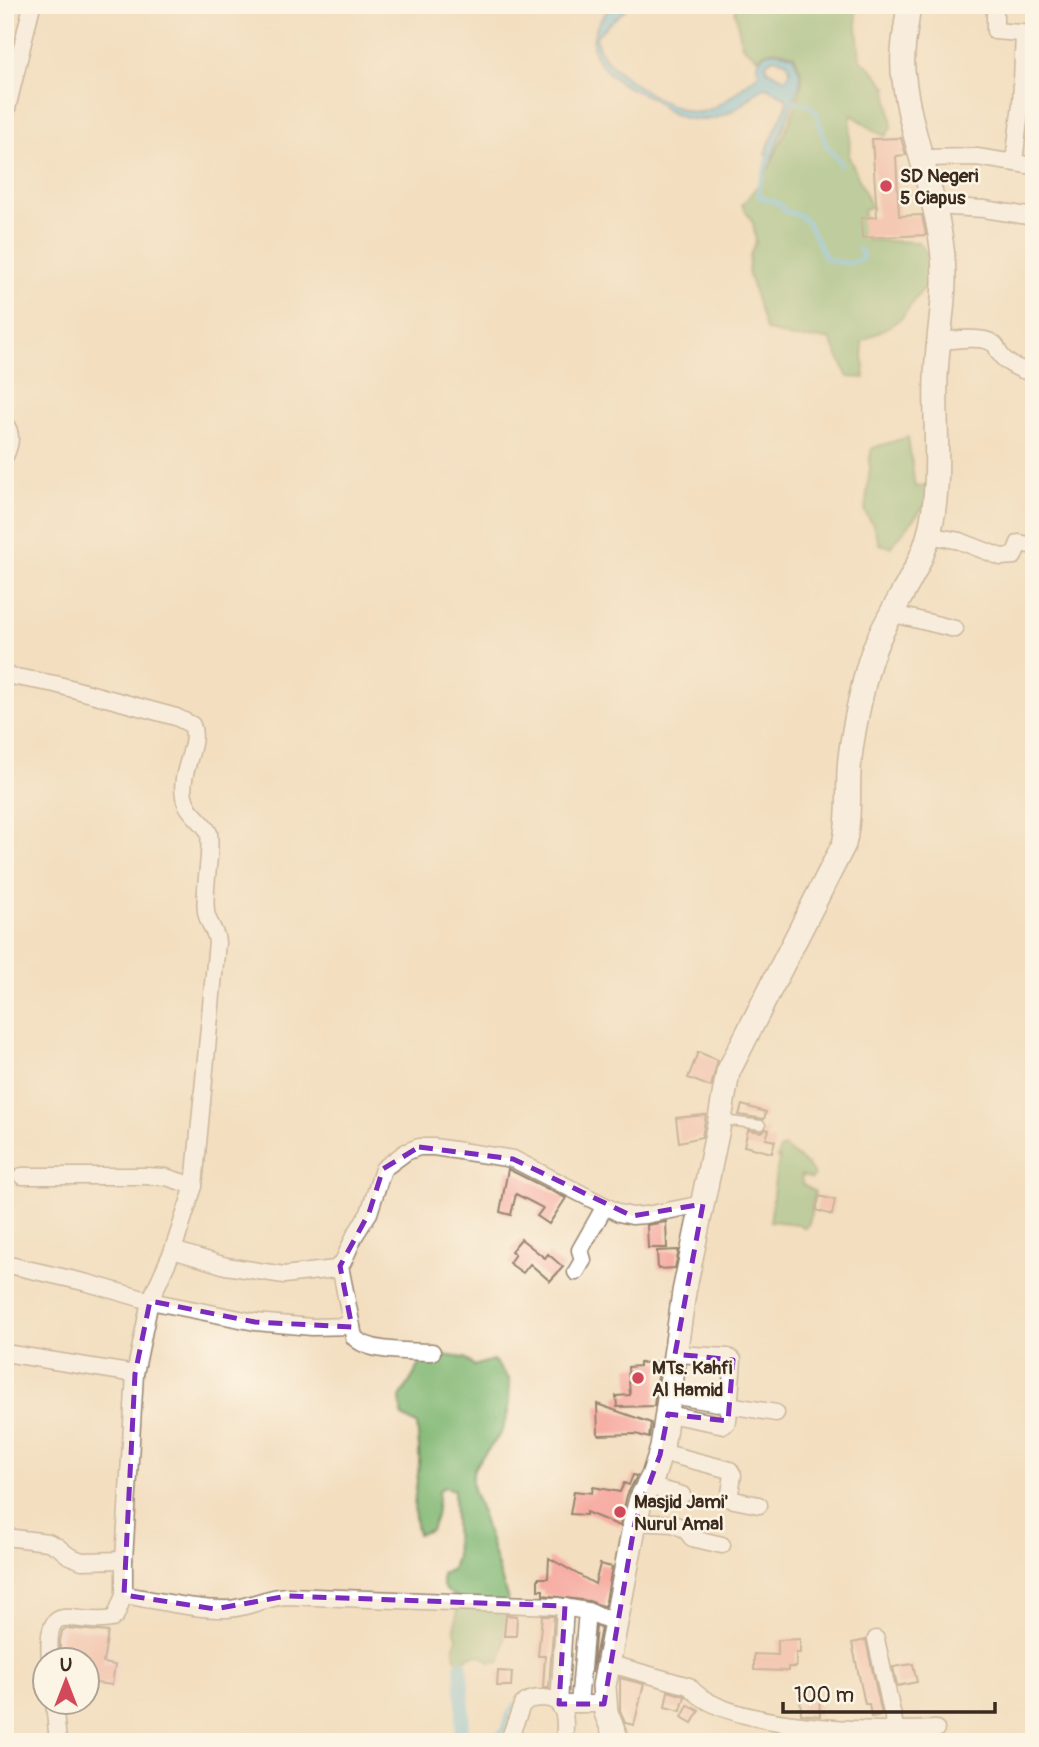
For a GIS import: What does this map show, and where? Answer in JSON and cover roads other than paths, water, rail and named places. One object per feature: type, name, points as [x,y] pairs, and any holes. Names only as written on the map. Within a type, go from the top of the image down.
[{"type":"street","points":[[5,117],[32,5]]},
{"type":"street","points":[[618,1742],[604,1704],[607,1663],[635,1522],[641,1499],[661,1452],[684,1292],[728,1072],[844,844],[848,824],[851,755],[874,646],[913,572],[928,535],[937,478],[935,401],[944,281],[934,206],[910,116],[903,76],[909,5]]},
{"type":"street","points":[[995,5],[995,31],[1029,34],[1026,132],[1014,162]]},
{"type":"street","points":[[923,158],[977,156],[1034,166]]},
{"type":"street","points":[[934,206],[984,209],[1034,217]]},
{"type":"street","points":[[938,342],[958,339],[985,340],[994,344],[1001,356],[1015,367],[1034,374]]},
{"type":"street","points":[[5,424],[9,429],[10,440],[5,456]]},
{"type":"street","points":[[928,535],[960,541],[1001,556],[1014,556],[1019,543],[1034,546]]},
{"type":"street","points":[[890,613],[955,629]]},
{"type":"street","points":[[5,675],[55,684],[176,717],[192,724],[195,735],[183,776],[183,788],[187,806],[209,833],[205,908],[217,942],[194,1186],[173,1250],[150,1301],[135,1374],[124,1595],[112,1619],[67,1617],[54,1622],[49,1646]]},
{"type":"street","points":[[432,1352],[366,1346],[355,1337],[340,1266],[369,1213],[383,1168],[412,1150],[434,1147],[513,1159],[619,1213],[632,1216],[703,1204]]},
{"type":"street","points":[[22,1176],[166,1177],[194,1186]]},
{"type":"street","points":[[576,1272],[583,1259],[580,1250],[605,1206]]},
{"type":"street","points":[[173,1250],[226,1266],[284,1275],[326,1271],[340,1266]]},
{"type":"street","points":[[5,1264],[88,1283],[150,1301],[255,1322],[312,1327],[352,1325]]},
{"type":"street","points":[[5,1353],[135,1374]]},
{"type":"street","points":[[676,1354],[731,1358],[733,1370],[730,1405]]},
{"type":"street","points":[[669,1405],[730,1405],[776,1413]]},
{"type":"street","points":[[661,1452],[730,1470],[733,1475],[729,1499],[759,1505]]},
{"type":"street","points":[[648,1486],[682,1495]]},
{"type":"street","points":[[635,1522],[673,1524],[685,1529],[692,1538],[722,1545]]},
{"type":"street","points":[[5,1537],[48,1542],[82,1561],[124,1560]]},
{"type":"street","points":[[124,1595],[215,1609],[237,1608],[265,1598],[287,1596],[565,1607],[587,1611],[616,1623]]},
{"type":"street","points":[[559,1704],[565,1607]]},
{"type":"street","points":[[579,1704],[587,1611]]},
{"type":"street","points":[[876,1639],[896,1731]]},
{"type":"street","points":[[607,1663],[689,1686],[699,1697],[751,1716],[814,1726],[896,1731],[936,1729]]},
{"type":"street","points":[[508,1742],[522,1704],[533,1698],[553,1700],[559,1704],[565,1715],[564,1742]]},
{"type":"street","points":[[559,1704],[604,1704]]},
{"type":"street","points":[[55,1716],[58,1742]]},
{"type":"lane","points":[[720,1119],[761,1125]]},
{"type":"water","points":[[612,5],[630,5],[596,37],[601,53],[618,71],[646,92],[690,111],[708,110],[731,96],[759,74],[757,65],[763,55],[777,52],[793,56],[800,74],[800,84],[772,158],[765,153],[786,107],[787,101],[784,97],[766,87],[720,117],[695,120],[673,114],[653,99],[619,82],[600,63],[593,45],[597,26]],"holes":[[[774,58],[786,61],[790,70],[785,79],[767,70],[766,63]]]},
{"type":"waterway","points":[[792,101],[809,105],[817,113],[826,145],[842,165]]},
{"type":"waterway","points":[[769,158],[758,188],[759,197],[778,203],[786,212],[799,215],[808,223],[826,259],[844,263],[857,261],[862,259],[863,253],[859,250]]},
{"type":"waterway","points":[[459,1742],[463,1714],[461,1666]]},
{"type":"waterway","points":[[488,1742],[504,1729],[507,1716],[515,1704]]},
{"type":"place","name":"SD Negeri 5 Ciapus","points":[[886,186]]},
{"type":"place","name":"MTs. Kahfi Al Hamid","points":[[638,1378]]},
{"type":"place","name":"Masjid Jami' Nurul Amal","points":[[620,1512]]}]
